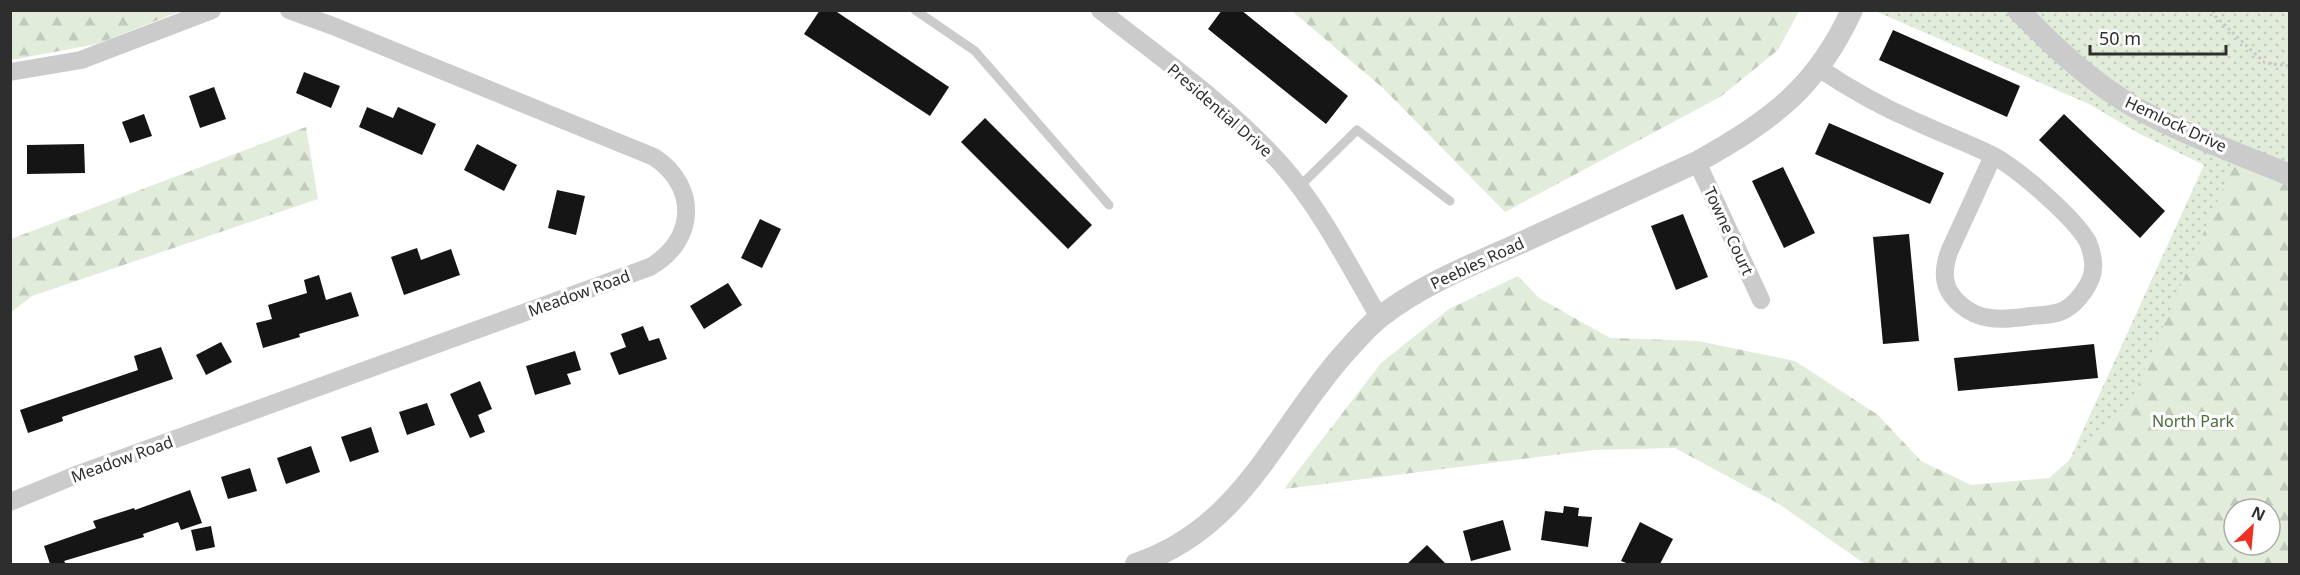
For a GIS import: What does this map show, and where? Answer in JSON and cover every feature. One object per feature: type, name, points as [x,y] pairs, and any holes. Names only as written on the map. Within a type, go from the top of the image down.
[{"type":"street","points":[[10,72],[81,60],[212,10]]},
{"type":"street","name":"Meadow Road","points":[[10,502],[87,471],[651,267],[666,256],[678,241],[686,218],[684,194],[672,172],[654,157],[290,10]]},
{"type":"street","name":"Presidential Drive","points":[[1100,10],[1234,118],[1282,165],[1310,201],[1379,317]]},
{"type":"street","name":"Peebles Road","points":[[1136,564],[1188,540],[1221,514],[1257,472],[1333,367],[1379,317],[1451,273],[1697,162],[1734,141],[1778,112],[1794,97],[1838,41],[1852,10]]},
{"type":"street","name":"Hemlock Drive","points":[[2018,10],[2071,62],[2137,109],[2289,175]]},
{"type":"street","points":[[1819,68],[1845,86],[1875,102],[1993,156],[2042,192],[2088,242],[2093,270],[2080,296],[2067,309],[2055,314],[2021,318],[1989,318],[1968,310],[1951,293],[1945,281],[1948,252],[1993,156]]},
{"type":"street","name":"Towne Court","points":[[1697,162],[1761,300]]},
{"type":"lane","points":[[915,10],[975,51],[1109,204]]},
{"type":"lane","points":[[1299,187],[1357,130],[1450,201]]},
{"type":"path","points":[[2213,10],[2215,16],[2265,63],[2289,66]]},
{"type":"green space","points":[[11,10],[181,11],[97,44],[11,60]]},
{"type":"green space","points":[[1292,11],[1799,11],[1778,50],[1720,97],[1505,212],[1384,89]]},
{"type":"green space","name":"North Park","points":[[1875,11],[2289,11],[2289,564],[2022,564],[2204,165],[2140,134],[2089,104]]},
{"type":"green space","points":[[306,127],[318,199],[32,296],[11,312],[11,239]]},
{"type":"green space","points":[[2238,153],[2289,175],[2289,564],[1865,564],[1779,504],[1675,448],[1593,450],[1284,489],[1381,363],[1449,309],[1518,276],[1539,298],[1610,338],[1698,341],[1795,361],[1878,415],[1921,461],[1971,485],[2049,478],[2127,410]]},
{"type":"building","points":[[820,10],[834,10],[949,87],[930,116],[804,34]]},
{"type":"building","points":[[1222,10],[1241,10],[1348,96],[1326,124],[1208,29]]},
{"type":"building","points":[[1893,30],[2020,86],[2007,117],[1879,60]]},
{"type":"building","points":[[304,72],[340,86],[331,108],[296,93]]},
{"type":"building","points":[[214,87],[226,119],[200,128],[189,96]]},
{"type":"building","points":[[367,107],[393,118],[398,107],[436,124],[422,155],[359,127]]},
{"type":"building","points":[[144,114],[152,136],[130,143],[122,122]]},
{"type":"building","points":[[2064,114],[2165,211],[2140,238],[2039,140]]},
{"type":"building","points":[[985,118],[1092,225],[1068,249],[961,142]]},
{"type":"building","points":[[1829,123],[1944,173],[1930,204],[1815,154]]},
{"type":"building","points":[[84,144],[85,173],[27,174],[27,145]]},
{"type":"building","points":[[477,144],[517,165],[504,191],[464,170]]},
{"type":"building","points":[[1783,167],[1815,233],[1784,248],[1752,181]]},
{"type":"building","points":[[557,190],[585,196],[576,235],[548,228]]},
{"type":"building","points":[[1683,214],[1708,277],[1676,290],[1651,226]]},
{"type":"building","points":[[760,219],[781,229],[762,268],[741,258]]},
{"type":"building","points":[[1909,234],[1919,341],[1883,344],[1873,237]]},
{"type":"building","points":[[417,248],[421,260],[451,249],[460,275],[404,295],[391,257]]},
{"type":"building","points":[[319,275],[326,300],[351,292],[359,316],[299,334],[300,337],[263,348],[256,323],[272,319],[268,305],[307,293],[304,280]]},
{"type":"building","points":[[728,283],[742,305],[704,329],[690,306]]},
{"type":"building","points":[[643,326],[649,341],[659,338],[667,359],[619,375],[610,353],[626,347],[621,334]]},
{"type":"building","points":[[221,342],[232,362],[206,375],[196,355]]},
{"type":"building","points":[[2094,344],[2098,378],[1958,391],[1954,358]]},
{"type":"building","points":[[161,347],[173,379],[62,417],[63,421],[28,433],[20,410],[138,370],[134,356]]},
{"type":"building","points":[[575,351],[581,370],[567,374],[571,384],[535,395],[526,366]]},
{"type":"building","points":[[480,381],[492,409],[478,415],[485,432],[470,438],[450,394]]},
{"type":"building","points":[[427,403],[435,425],[407,435],[399,412]]},
{"type":"building","points":[[371,427],[379,452],[350,462],[341,437]]},
{"type":"building","points":[[311,446],[320,472],[286,484],[277,458]]},
{"type":"building","points":[[250,468],[257,491],[228,499],[221,477]]},
{"type":"building","points":[[190,490],[202,523],[181,530],[178,522],[143,534],[144,537],[64,561],[66,564],[50,564],[44,546],[96,528],[93,521],[134,508],[135,510]]},
{"type":"building","points":[[1564,506],[1579,508],[1578,516],[1592,517],[1588,547],[1541,540],[1545,511],[1563,513]]},
{"type":"building","points":[[1503,520],[1511,550],[1471,561],[1463,531]]},
{"type":"building","points":[[1640,522],[1673,539],[1660,564],[1629,564],[1621,561]]},
{"type":"building","points":[[211,526],[215,547],[196,551],[191,530]]},
{"type":"building","points":[[1427,545],[1446,564],[1407,564]]}]
